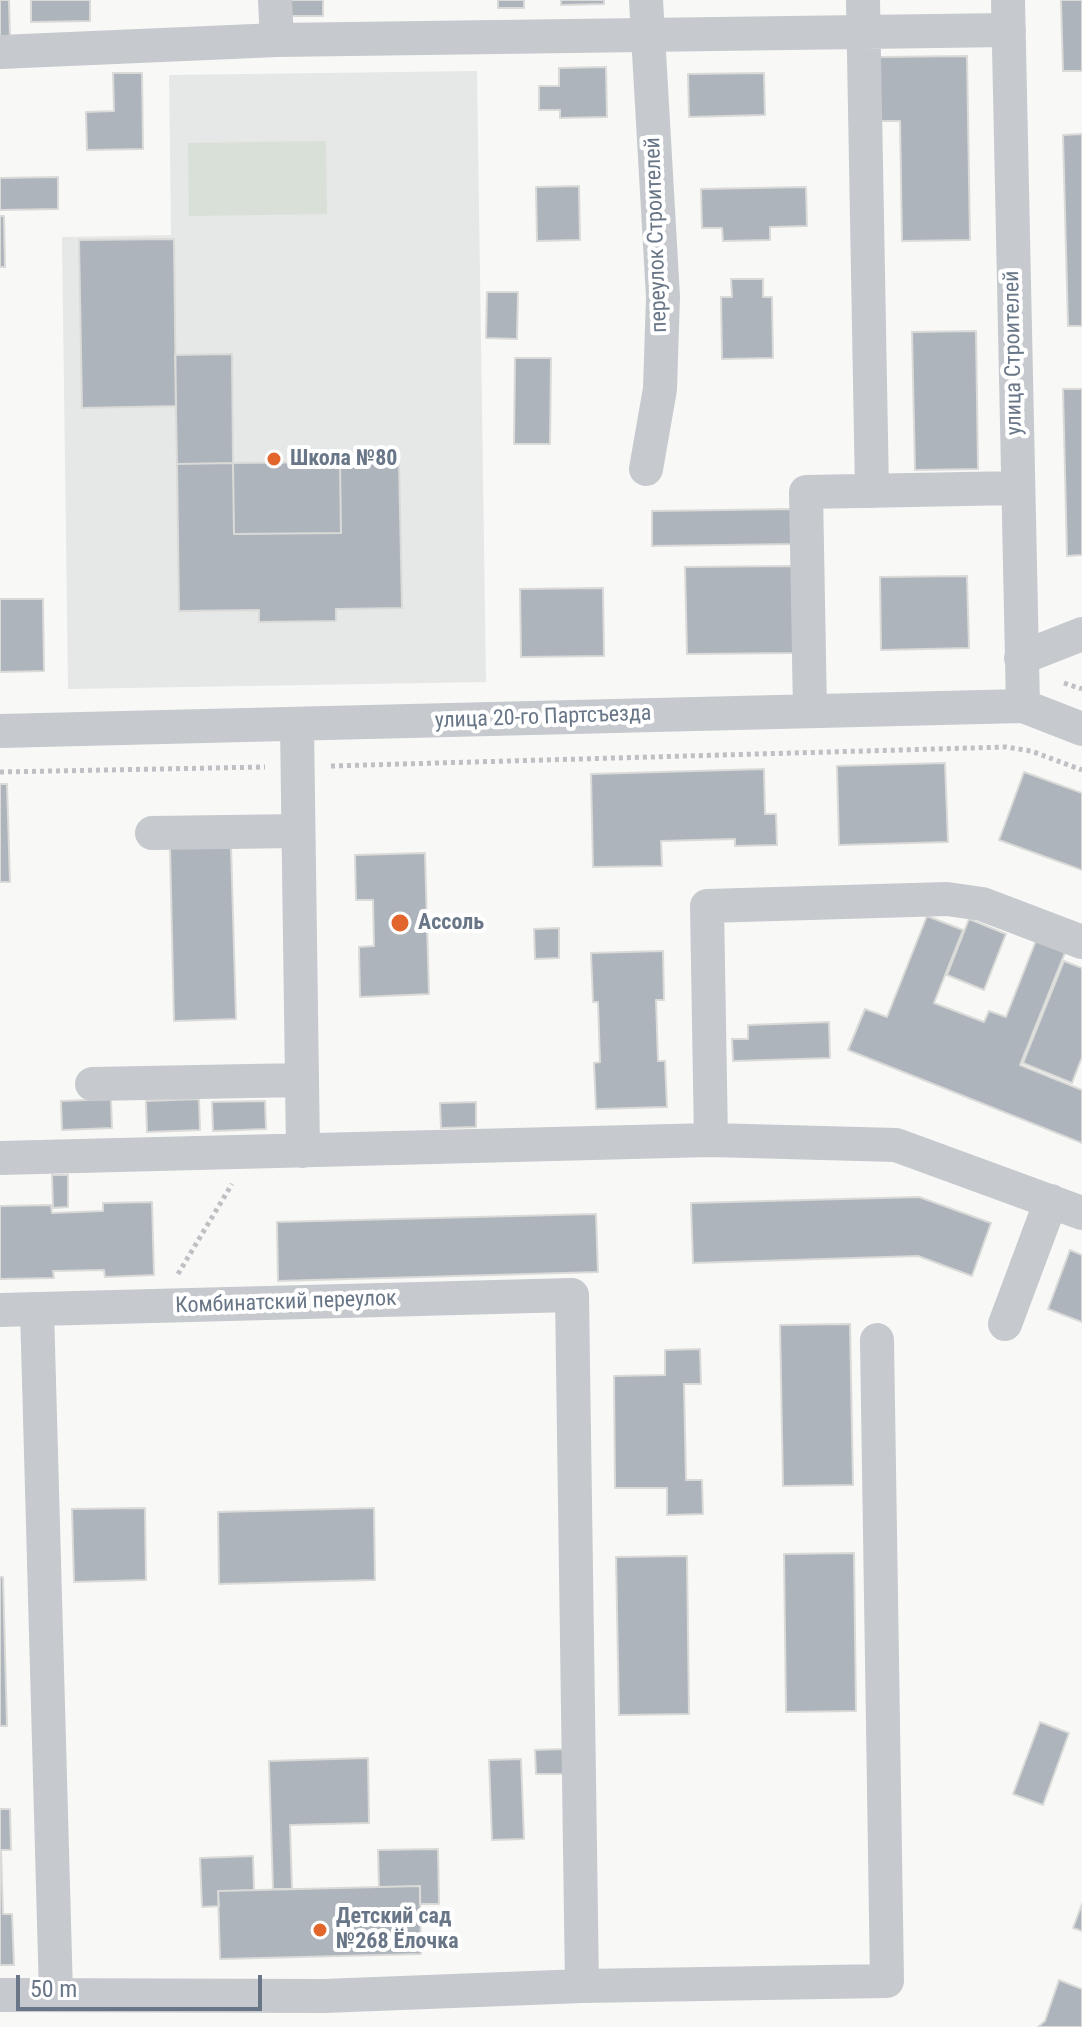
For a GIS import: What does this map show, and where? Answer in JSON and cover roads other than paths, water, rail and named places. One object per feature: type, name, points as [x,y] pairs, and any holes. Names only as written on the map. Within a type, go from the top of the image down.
[{"type":"street","points":[[275,0],[277,40]]},
{"type":"street","name":"переулок Строителей","points":[[646,0],[663,297],[660,389],[646,469]]},
{"type":"street","points":[[0,52],[277,40],[647,36],[863,16],[1008,15]]},
{"type":"street","name":"улица Строителей","points":[[1008,15],[1023,706]]},
{"type":"street","points":[[863,16],[872,491]]},
{"type":"street","points":[[810,711],[806,492],[1017,488]]},
{"type":"street","points":[[1021,658],[1082,634]]},
{"type":"street","name":"улица 20-го Партсъезда","points":[[0,731],[1023,706],[1082,729]]},
{"type":"street","points":[[297,726],[303,1151]]},
{"type":"street","points":[[152,833],[298,831]]},
{"type":"street","points":[[711,1140],[707,906],[947,899],[982,904],[1082,942]]},
{"type":"street","points":[[92,1084],[302,1080]]},
{"type":"street","points":[[0,1158],[711,1140],[896,1145],[1066,1207],[1005,1324]]},
{"type":"street","name":"Комбинатский переулок","points":[[0,1310],[572,1295],[582,1986]]},
{"type":"street","points":[[37,1309],[56,1994]]},
{"type":"street","points":[[0,1995],[56,1994],[324,2011],[582,1986],[887,1981],[877,1340]]},
{"type":"place","name":"Школа №80","points":[[274,459]]},
{"type":"place","name":"Ассоль","points":[[400,923]]},
{"type":"place","name":"Детский сад №268 Ёлочка","points":[[320,1930]]}]
